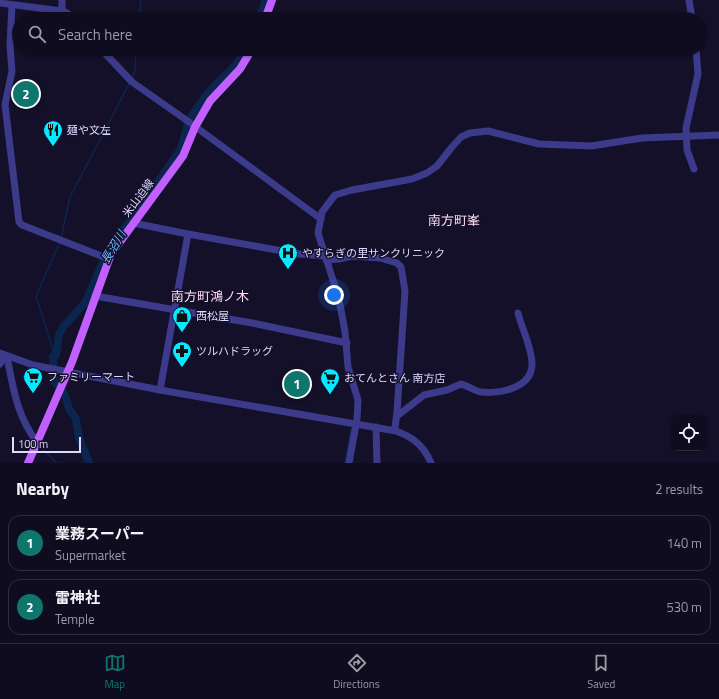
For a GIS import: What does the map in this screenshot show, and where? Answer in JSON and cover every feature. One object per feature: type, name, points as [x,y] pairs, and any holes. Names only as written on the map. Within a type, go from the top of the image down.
[{"type":"main road","points":[[268,12],[272,0]]},
{"type":"main road","name":"米山迫線","points":[[28,463],[68,371],[95,296],[106,258],[183,156],[195,127],[210,101],[240,70],[248,56]]},
{"type":"street","points":[[0,4],[62,11],[62,0]]},
{"type":"street","points":[[688,0],[691,12]]},
{"type":"street","points":[[12,5],[10,46],[12,71],[5,105],[19,222],[22,225],[106,258]]},
{"type":"street","points":[[108,56],[131,81],[321,219]]},
{"type":"street","points":[[694,169],[687,150],[686,136],[688,117],[698,74],[697,56]]},
{"type":"street","points":[[348,463],[356,423],[358,400],[348,367],[347,343],[339,299],[318,233],[322,212],[335,195],[352,190],[412,178],[433,170],[457,141],[470,133],[488,131],[539,144],[591,146],[642,138],[719,135]]},
{"type":"street","points":[[133,223],[326,258],[339,259],[352,256],[380,258],[397,263],[401,267],[405,291],[395,428]]},
{"type":"street","points":[[160,390],[188,234]]},
{"type":"street","points":[[95,296],[174,311],[252,323],[347,343]]},
{"type":"street","points":[[397,416],[427,393],[443,391],[462,384],[482,392],[508,390],[516,387],[526,379],[532,364],[518,313]]},
{"type":"street","points":[[37,442],[24,422],[3,359],[160,390],[396,431],[412,438],[424,451],[430,463]]},
{"type":"street","points":[[376,427],[377,463]]},
{"type":"waterway","points":[[140,12],[141,0]]},
{"type":"waterway","name":"長沼川","points":[[262,12],[266,0]]},
{"type":"waterway","points":[[132,79],[135,70],[136,56]]},
{"type":"waterway","name":"長沼川","points":[[89,463],[79,438],[76,419],[69,409],[65,395],[54,381],[53,356],[56,355],[59,335],[63,327],[85,303],[107,253],[179,152],[189,120],[194,112],[212,89],[233,68],[242,56]]},
{"type":"waterway","points":[[61,238],[70,197],[129,84]]},
{"type":"waterway","points":[[53,356],[53,350],[36,296],[60,242]]},
{"type":"waterway","points":[[345,463],[351,429]]},
{"type":"waterway","points":[[41,448],[57,463]]},
{"type":"place","name":"雷神社","points":[[26,94]]},
{"type":"place","name":"麺や文左","points":[[53,147]]},
{"type":"place","name":"やすらぎの里サンクリニック","points":[[288,270]]},
{"type":"place","name":"西松屋","points":[[182,333]]},
{"type":"place","name":"ツルハドラッグ","points":[[182,368]]},
{"type":"place","name":"業務スーパー","points":[[297,384]]},
{"type":"place","name":"ファミリーマート","points":[[33,394]]},
{"type":"place","name":"おてんとさん 南方店","points":[[330,395]]},
{"type":"district","name":"南方町峯","points":[[454,220]]},
{"type":"district","name":"南方町鴻ノ木","points":[[210,296]]}]
